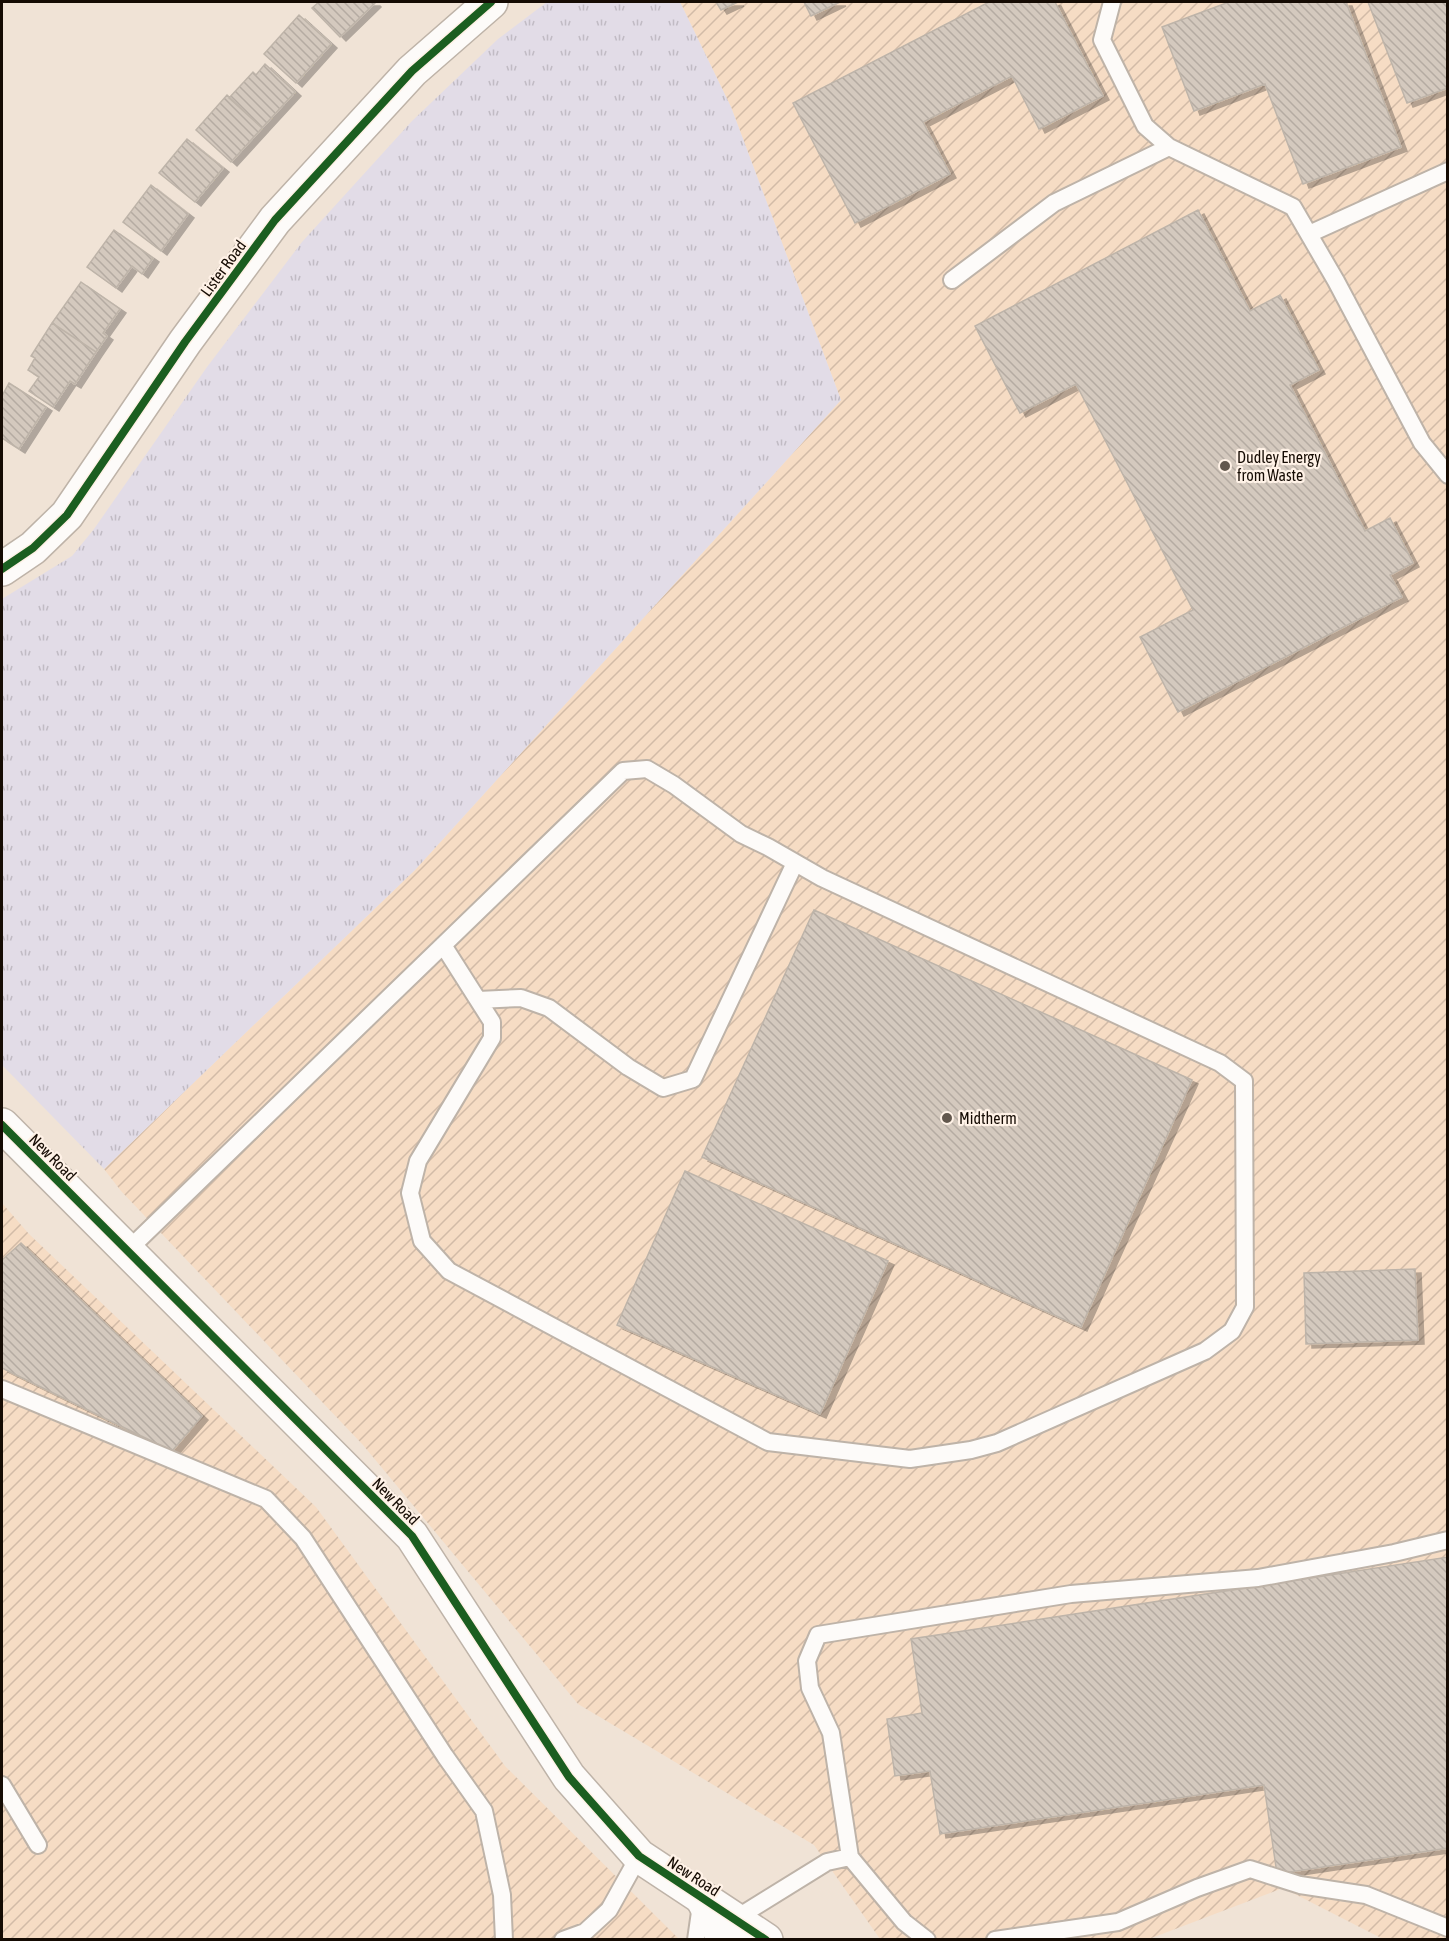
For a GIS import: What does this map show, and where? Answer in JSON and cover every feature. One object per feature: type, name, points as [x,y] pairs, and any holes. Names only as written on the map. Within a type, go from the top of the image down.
[{"type":"street","name":"Lister Road","points":[[2,569],[33,548],[67,515],[185,342],[276,220],[412,71],[490,2]]},
{"type":"street","name":"New Road","points":[[2,1125],[412,1536],[569,1777],[639,1856],[702,1898],[730,1930],[766,1940]]},
{"type":"lane","points":[[1112,2],[1102,40],[1145,126],[1169,147],[1293,207],[1422,442],[1448,475]]},
{"type":"lane","points":[[952,280],[1054,203],[1169,147]]},
{"type":"lane","points":[[1309,234],[1448,171]]},
{"type":"lane","points":[[127,1251],[443,945],[623,771],[647,769],[674,785],[741,834],[822,878],[1220,1063],[1244,1081],[1245,1307],[1232,1331],[1205,1351],[997,1443],[971,1450],[910,1459],[768,1442],[449,1271],[422,1241],[410,1193],[418,1161],[492,1038],[492,1022],[443,945]]},
{"type":"lane","points":[[478,1000],[521,998],[549,1008],[628,1067],[663,1088],[693,1079],[795,863]]},
{"type":"lane","points":[[2,1389],[267,1498],[303,1538],[445,1756],[484,1810],[502,1895],[504,1940]]},
{"type":"lane","points":[[927,1940],[904,1922],[850,1857],[831,1734],[810,1688],[807,1661],[818,1635],[1071,1594],[1258,1578],[1394,1553],[1448,1540]]},
{"type":"lane","points":[[2,1785],[38,1845]]},
{"type":"lane","points":[[563,1940],[585,1932],[609,1910],[639,1856]]},
{"type":"lane","points":[[730,1930],[827,1862],[850,1857]]},
{"type":"lane","points":[[995,1940],[1118,1922],[1197,1888],[1250,1869],[1300,1885],[1366,1895],[1448,1928]]},
{"type":"lane","points":[[696,1940],[702,1898]]},
{"type":"shaded area","points":[[680,2],[1447,2],[1447,1939],[1383,1939],[1283,1888],[1149,1939],[880,1939],[814,1845],[578,1704],[363,1445],[121,1191],[104,1169],[415,870],[841,400],[731,107]]},
{"type":"shaded area","points":[[2,1203],[29,1234],[316,1507],[505,1766],[679,1939],[2,1939]]},
{"type":"green space","points":[[547,2],[680,2],[731,107],[841,400],[415,870],[104,1169],[2,1065],[2,599],[72,556],[94,529],[207,367],[302,242],[412,121],[498,39]]},
{"type":"building","points":[[319,2],[375,3],[340,37],[312,8]]},
{"type":"building","points":[[716,2],[738,2],[721,10]]},
{"type":"building","points":[[804,2],[840,2],[811,16]]},
{"type":"building","points":[[989,2],[1055,2],[1103,96],[1039,129],[1012,76],[923,122],[950,174],[855,223],[793,103]]},
{"type":"building","points":[[1229,2],[1346,2],[1401,147],[1303,184],[1265,84],[1194,111],[1162,27]]},
{"type":"building","points":[[1368,2],[1448,2],[1448,88],[1407,103]]},
{"type":"building","points":[[299,15],[331,44],[296,83],[264,54]]},
{"type":"building","points":[[265,64],[295,92],[262,128],[229,98],[253,72],[256,75]]},
{"type":"building","points":[[227,95],[262,128],[231,162],[196,130]]},
{"type":"building","points":[[187,139],[223,168],[195,202],[159,173]]},
{"type":"building","points":[[151,185],[188,214],[161,251],[123,222]]},
{"type":"building","name":"Dudley Energy from Waste","points":[[1198,210],[1250,311],[1280,295],[1319,370],[1290,385],[1365,531],[1390,518],[1413,563],[1390,575],[1402,597],[1178,712],[1140,637],[1193,610],[1076,384],[1020,413],[975,326]]},
{"type":"building","points":[[114,230],[153,258],[142,274],[132,266],[116,288],[87,267]]},
{"type":"building","points":[[81,282],[120,309],[103,333],[107,336],[96,352],[52,323]]},
{"type":"building","points":[[52,323],[96,352],[75,384],[70,381],[53,407],[29,391],[39,377],[28,370],[35,358],[31,356]]},
{"type":"building","points":[[9,383],[46,407],[19,449],[2,438],[2,396]]},
{"type":"building","name":"Midtherm","points":[[814,910],[1192,1080],[1081,1327],[702,1157]]},
{"type":"building","points":[[685,1171],[888,1261],[820,1414],[617,1325]]},
{"type":"building","points":[[21,1243],[202,1416],[172,1451],[2,1368],[2,1260]]},
{"type":"building","points":[[1415,1269],[1418,1340],[1306,1344],[1304,1273]]},
{"type":"building","points":[[1448,1557],[1448,1848],[1277,1874],[1264,1785],[940,1834],[930,1771],[895,1776],[887,1719],[922,1713],[911,1639]]},
{"type":"cycle path","points":[[2,569],[33,548],[67,515],[185,342],[275,220],[412,71],[491,2]]},
{"type":"cycle path","points":[[2,1125],[412,1536],[569,1777],[639,1856],[766,1940]]},
{"type":"place","name":"Dudley Energy from Waste","points":[[1225,466]]},
{"type":"place","name":"Midtherm","points":[[947,1118]]}]
